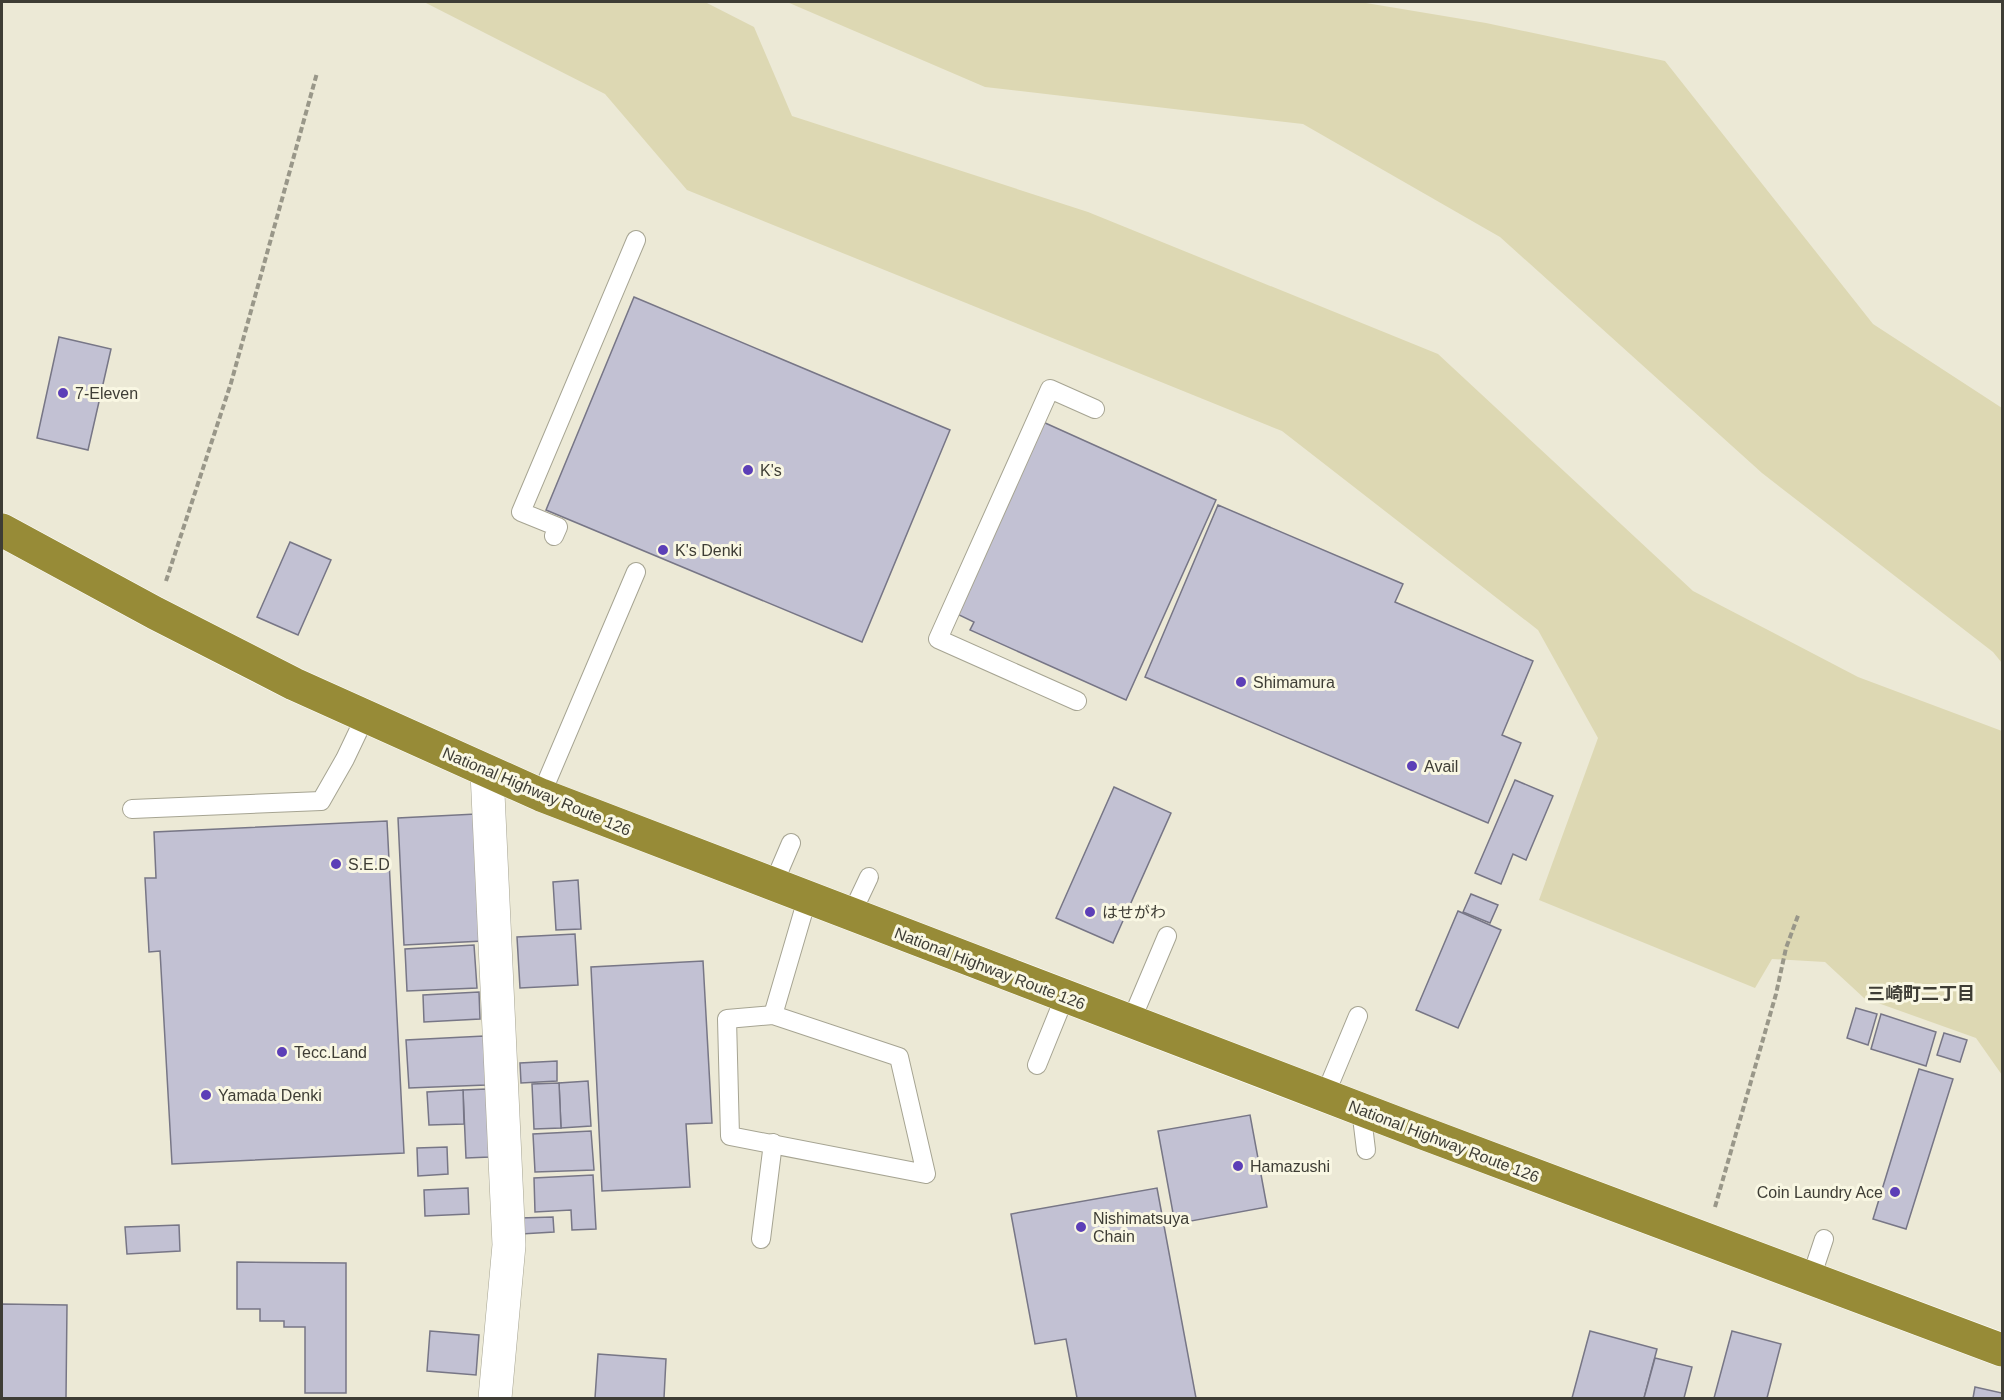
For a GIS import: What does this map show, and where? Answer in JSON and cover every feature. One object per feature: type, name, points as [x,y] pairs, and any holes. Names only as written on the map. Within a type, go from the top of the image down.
[{"type":"highway","name":"National Highway Route 126","points":[[2,530],[155,613],[294,684],[541,795],[1361,1109],[2002,1350]]},
{"type":"street","points":[[488,772],[509,1245],[495,1398]]},
{"type":"lane","points":[[554,536],[558,527],[521,512],[636,240]]},
{"type":"lane","points":[[1077,701],[939,639],[1050,389],[1095,409]]},
{"type":"lane","points":[[541,795],[636,572]]},
{"type":"lane","points":[[132,809],[321,801],[365,717]]},
{"type":"lane","points":[[773,885],[791,843]]},
{"type":"lane","points":[[851,915],[869,877]]},
{"type":"lane","points":[[772,1015],[807,898]]},
{"type":"lane","points":[[1131,1021],[1167,936]]},
{"type":"lane","points":[[1037,1065],[1065,996]]},
{"type":"lane","points":[[772,1015],[899,1057],[926,1174],[730,1136],[727,1019],[772,1015]]},
{"type":"lane","points":[[1325,1095],[1358,1016]]},
{"type":"lane","points":[[1361,1109],[1366,1150]]},
{"type":"lane","points":[[761,1239],[773,1143]]},
{"type":"lane","points":[[1811,1278],[1824,1239]]},
{"type":"path","points":[[155,613],[231,383],[317,73]]},
{"type":"path","points":[[1706,1239],[1776,994],[1786,948],[1799,913]]},
{"type":"shaded area","points":[[424,2],[705,2],[754,27],[792,116],[1088,212],[1438,354],[1693,591],[1858,677],[2002,731],[2002,1075],[1976,1038],[1864,998],[1825,962],[1772,959],[1755,988],[1539,900],[1598,738],[1538,630],[1282,431],[687,190],[605,94]]},
{"type":"shaded area","points":[[787,2],[1360,2],[1486,23],[1665,61],[1873,324],[2002,408],[2002,663],[1993,652],[1762,473],[1500,237],[1303,124],[985,87]]},
{"type":"building","name":"K's","points":[[634,297],[950,430],[862,642],[546,510]]},
{"type":"building","points":[[59,337],[111,349],[88,450],[37,438]]},
{"type":"building","points":[[1043,422],[1216,500],[1126,700],[970,630],[974,622],[957,614]]},
{"type":"building","points":[[1218,505],[1403,584],[1395,602],[1533,661],[1502,735],[1521,743],[1488,823],[1145,677]]},
{"type":"building","points":[[290,542],[331,560],[298,635],[257,617]]},
{"type":"building","points":[[1515,780],[1553,796],[1526,860],[1513,854],[1501,884],[1475,873]]},
{"type":"building","points":[[1114,787],[1171,813],[1113,943],[1056,918]]},
{"type":"building","points":[[476,814],[483,941],[404,945],[398,818]]},
{"type":"building","name":"Tecc.Land","points":[[387,821],[404,1153],[172,1164],[160,951],[149,952],[145,878],[156,878],[154,832]]},
{"type":"building","points":[[578,880],[581,929],[556,930],[553,882]]},
{"type":"building","points":[[1471,894],[1498,905],[1490,923],[1463,912]]},
{"type":"building","points":[[1458,911],[1501,930],[1458,1028],[1416,1010]]},
{"type":"building","points":[[575,934],[578,985],[520,988],[517,937]]},
{"type":"building","points":[[474,945],[477,988],[407,991],[405,949]]},
{"type":"building","points":[[703,961],[712,1123],[686,1124],[690,1187],[602,1191],[591,967]]},
{"type":"building","points":[[479,992],[480,1019],[424,1022],[423,995]]},
{"type":"building","points":[[1856,1008],[1877,1014],[1868,1045],[1847,1038]]},
{"type":"building","points":[[1881,1014],[1936,1032],[1926,1066],[1871,1049]]},
{"type":"building","points":[[1944,1033],[1967,1040],[1960,1062],[1937,1055]]},
{"type":"building","points":[[484,1036],[486,1085],[409,1088],[406,1040]]},
{"type":"building","points":[[557,1061],[557,1081],[521,1083],[520,1063]]},
{"type":"building","points":[[1919,1069],[1953,1079],[1906,1229],[1873,1219]]},
{"type":"building","points":[[588,1081],[591,1126],[561,1128],[559,1083]]},
{"type":"building","points":[[559,1083],[561,1128],[534,1129],[532,1084]]},
{"type":"building","points":[[487,1089],[490,1157],[466,1158],[463,1090]]},
{"type":"building","points":[[463,1090],[464,1124],[429,1125],[427,1092]]},
{"type":"building","points":[[1250,1115],[1267,1207],[1175,1224],[1158,1131]]},
{"type":"building","points":[[591,1131],[594,1170],[535,1172],[533,1134]]},
{"type":"building","points":[[447,1147],[448,1174],[418,1176],[417,1148]]},
{"type":"building","points":[[593,1175],[596,1229],[572,1230],[571,1210],[535,1212],[534,1178]]},
{"type":"building","points":[[468,1188],[469,1214],[425,1216],[424,1190]]},
{"type":"building","points":[[1157,1188],[1196,1398],[1077,1398],[1066,1339],[1035,1344],[1011,1214]]},
{"type":"building","points":[[553,1217],[554,1232],[521,1234],[520,1218]]},
{"type":"building","points":[[179,1225],[180,1251],[127,1254],[125,1227]]},
{"type":"building","points":[[237,1262],[346,1263],[346,1393],[305,1393],[305,1327],[284,1327],[284,1321],[260,1321],[260,1309],[237,1309]]},
{"type":"building","points":[[2,1304],[67,1305],[66,1398],[2,1398]]},
{"type":"building","points":[[430,1331],[479,1335],[476,1375],[427,1371]]},
{"type":"building","points":[[1590,1331],[1657,1349],[1644,1398],[1572,1398]]},
{"type":"building","points":[[1732,1331],[1781,1344],[1767,1398],[1714,1398]]},
{"type":"building","points":[[598,1354],[666,1359],[664,1398],[595,1398]]},
{"type":"building","points":[[1655,1358],[1692,1367],[1684,1398],[1644,1398]]},
{"type":"building","points":[[1975,1387],[2002,1393],[2002,1398],[1973,1398]]},
{"type":"place","name":"7-Eleven","points":[[63,393]]},
{"type":"place","name":"K's","points":[[748,470]]},
{"type":"place","name":"K's Denki","points":[[663,550]]},
{"type":"place","name":"Shimamura","points":[[1241,682]]},
{"type":"place","name":"Avail","points":[[1412,766]]},
{"type":"place","name":"S.E.D","points":[[336,864]]},
{"type":"place","name":"はせがわ","points":[[1090,912]]},
{"type":"place","name":"Tecc.Land","points":[[282,1052]]},
{"type":"place","name":"Yamada Denki","points":[[206,1095]]},
{"type":"place","name":"Hamazushi","points":[[1238,1166]]},
{"type":"place","name":"Coin Laundry Ace","points":[[1895,1192]]},
{"type":"place","name":"Nishimatsuya Chain","points":[[1081,1227]]},
{"type":"district","name":"三崎町二丁目","points":[[1921,994]]}]
